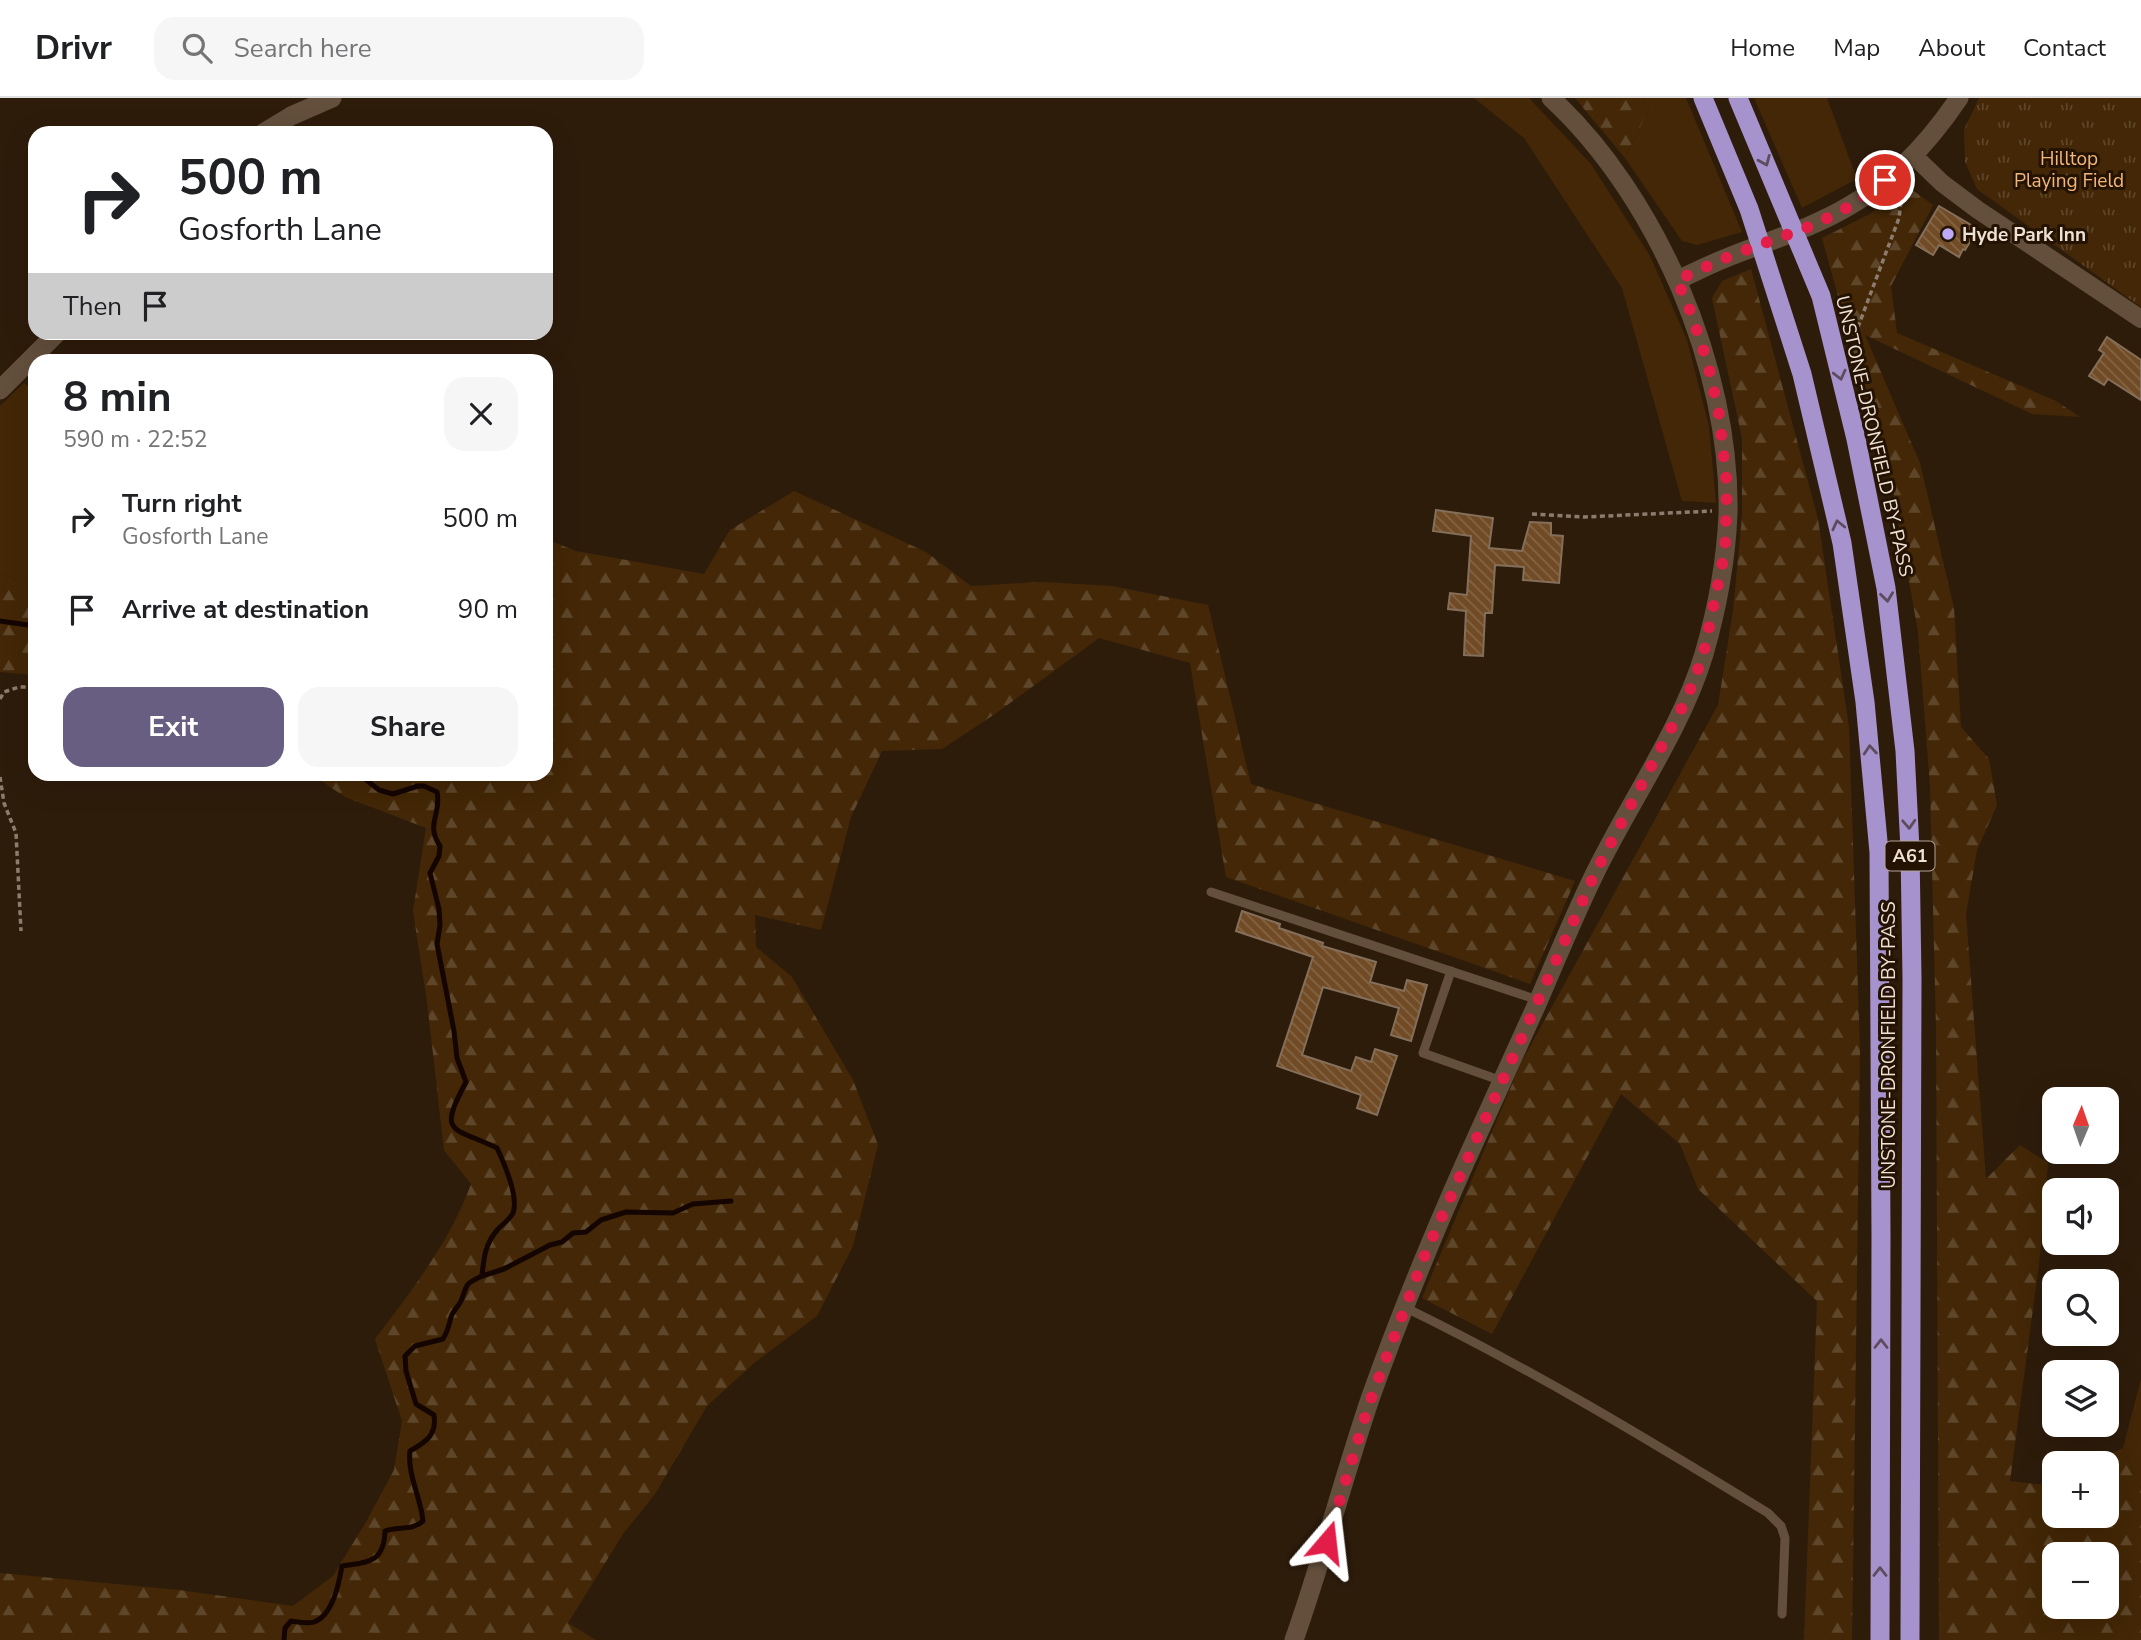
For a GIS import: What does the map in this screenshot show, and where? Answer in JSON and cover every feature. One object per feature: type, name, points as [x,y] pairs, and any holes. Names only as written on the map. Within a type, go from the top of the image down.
[{"type":"highway","name":"UNSTONE-DRONFIELD BY-PASS","points":[[1703,98],[1749,209],[1802,374],[1842,543],[1866,702],[1879,852],[1880,1640]]},
{"type":"highway","name":"UNSTONE-DRONFIELD BY-PASS","points":[[1738,98],[1821,296],[1857,439],[1886,588],[1905,751],[1912,979],[1910,1640]]},
{"type":"street","points":[[275,126],[332,98]]},
{"type":"street","points":[[1294,1640],[1369,1404],[1404,1307],[1595,873],[1687,698],[1703,656],[1725,551],[1728,511],[1719,414],[1708,364],[1691,313],[1643,215],[1607,162],[1551,98]]},
{"type":"street","points":[[1677,280],[1730,256],[1816,224],[1852,205],[1914,156],[1938,129],[1959,98]]},
{"type":"street","points":[[1914,156],[1942,183],[1978,210],[2141,319]]},
{"type":"street","points":[[36,354],[50,340]]},
{"type":"street","points":[[0,390],[28,362]]},
{"type":"lane","points":[[1211,892],[1538,1000]]},
{"type":"lane","points":[[1451,971],[1423,1053],[1502,1081]]},
{"type":"lane","points":[[1404,1307],[1476,1342],[1603,1413],[1768,1513],[1781,1526],[1785,1538],[1782,1614]]},
{"type":"path","points":[[1857,327],[1899,218],[1901,202],[1889,177]]},
{"type":"path","points":[[1532,514],[1585,517],[1728,511]]},
{"type":"path","points":[[0,699],[4,692],[28,687]]},
{"type":"path","points":[[0,778],[4,803],[16,833],[21,931]]},
{"type":"green space","points":[[1474,98],[1529,98],[1591,164],[1650,256],[1687,340],[1709,426],[1716,503],[1682,501],[1622,288],[1524,138]]},
{"type":"green space","points":[[1575,98],[1643,98],[1649,109],[1625,158]]},
{"type":"green space","points":[[1643,98],[1686,98],[1742,232],[1697,245],[1682,241],[1625,158],[1649,109]]},
{"type":"green space","points":[[1754,98],[1827,98],[1857,179],[1802,208]]},
{"type":"green space","name":"Hilltop Playing Field","points":[[1979,98],[2141,98],[2141,307],[1977,189],[1965,162],[1964,130]]},
{"type":"green space","points":[[1907,186],[1933,205],[1891,286],[1897,333],[2056,401],[2080,417],[2032,414],[1865,335],[1920,463],[1954,608],[1961,727],[1989,759],[1997,805],[1977,850],[1966,914],[1986,1179],[2020,1145],[2042,1159],[2042,1164],[2048,1164],[2047,1178],[2042,1178],[2039,1264],[2010,1481],[2042,1485],[2042,1528],[2119,1528],[2119,1451],[2117,1451],[2123,1448],[2141,1488],[2141,1640],[1939,1640],[1936,1027],[1930,786],[1918,632],[1892,484],[1822,238],[1870,214]]},
{"type":"green space","points":[[1751,269],[1818,519],[1849,727],[1860,1050],[1852,1640],[1804,1640],[1817,1301],[1698,1189],[1680,1144],[1621,1094],[1492,1334],[1422,1298],[1521,1063],[1718,705],[1733,611],[1742,516],[1742,438],[1712,298],[1722,281]]},
{"type":"green space","points":[[24,383],[28,386],[28,585],[0,573],[0,406]]},
{"type":"green space","points":[[794,491],[926,552],[971,586],[1042,582],[1112,586],[1208,605],[1251,784],[1575,881],[1530,984],[1226,877],[1190,663],[1099,638],[942,749],[882,751],[851,817],[821,930],[755,915],[756,947],[792,977],[853,1080],[878,1145],[853,1246],[817,1316],[754,1363],[707,1406],[655,1494],[623,1534],[568,1623],[596,1640],[0,1640],[0,1573],[179,1590],[293,1606],[333,1576],[394,1470],[402,1421],[375,1339],[441,1246],[471,1184],[444,1150],[427,1002],[413,911],[426,828],[345,797],[321,781],[553,781],[553,542],[576,551],[704,574],[730,530]]},
{"type":"green space","points":[[0,573],[28,585],[28,674],[0,672]]},
{"type":"green space","points":[[2141,1379],[2141,1488],[2123,1448]]},
{"type":"building","name":"Hyde Park Inn","points":[[1939,206],[1978,229],[1959,257],[1939,245],[1933,255],[1916,245]]},
{"type":"building","points":[[2107,337],[2141,360],[2141,400],[2108,379],[2104,385],[2089,376],[2104,353],[2099,350]]},
{"type":"building","points":[[1436,510],[1493,518],[1489,548],[1522,551],[1530,522],[1551,523],[1551,535],[1563,536],[1559,583],[1523,580],[1524,567],[1495,565],[1492,613],[1485,613],[1483,656],[1464,655],[1466,611],[1448,609],[1450,593],[1467,595],[1471,536],[1433,531]]},
{"type":"building","points":[[1242,911],[1280,924],[1279,928],[1323,943],[1322,946],[1376,962],[1370,982],[1404,991],[1407,980],[1427,985],[1411,1041],[1391,1035],[1399,1008],[1323,987],[1302,1055],[1351,1071],[1356,1057],[1371,1062],[1375,1049],[1397,1056],[1377,1115],[1357,1108],[1361,1095],[1277,1066],[1313,957],[1236,931]]},
{"type":"waterway","points":[[0,621],[28,625]]},
{"type":"waterway","points":[[284,1640],[285,1628],[291,1621],[314,1622],[326,1613],[334,1598],[342,1566],[367,1562],[378,1555],[382,1549],[385,1531],[415,1526],[423,1521],[410,1468],[410,1451],[432,1433],[434,1415],[416,1404],[406,1371],[405,1356],[415,1346],[443,1339],[467,1286],[482,1276],[490,1240],[512,1215],[514,1206],[510,1180],[497,1148],[460,1131],[454,1127],[451,1120],[457,1099],[466,1082],[457,1058],[437,944],[439,909],[430,873],[439,856],[440,846],[434,831],[437,792],[418,786],[393,794],[379,790],[368,781]]},
{"type":"waterway","points":[[482,1276],[504,1269],[550,1245],[562,1242],[573,1233],[586,1232],[601,1220],[626,1212],[673,1213],[693,1204],[731,1201]]},
{"type":"place","name":"Hyde Park Inn","points":[[1948,234]]},
{"type":"route","points":[[1327,1542],[1369,1404],[1426,1252],[1566,935],[1595,873],[1687,698],[1703,656],[1725,551],[1727,485],[1719,414],[1708,364],[1677,280],[1730,256],[1816,224],[1852,205],[1885,180]]}]
